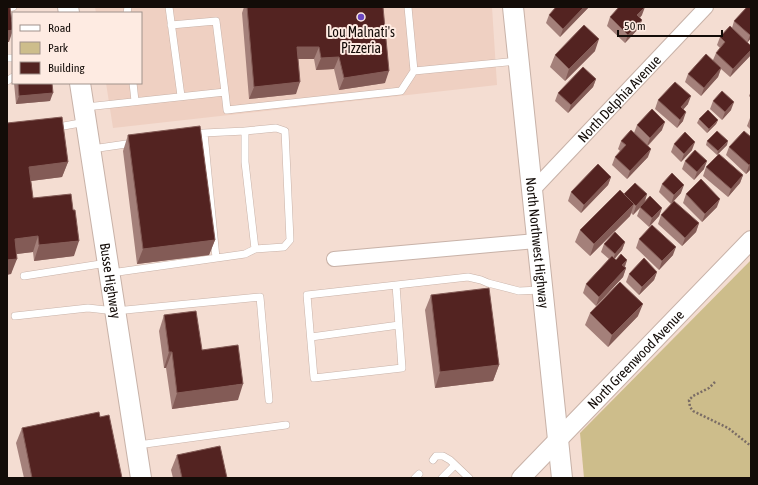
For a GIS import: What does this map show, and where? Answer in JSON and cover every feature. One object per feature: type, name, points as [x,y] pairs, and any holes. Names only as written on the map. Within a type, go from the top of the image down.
[{"type":"main road","name":"North Northwest Highway","points":[[513,7],[536,241],[562,478]]},
{"type":"main road","name":"Busse Highway","points":[[80,84],[141,478]]},
{"type":"street","name":"North Delphia Avenue","points":[[532,191],[706,7]]},
{"type":"street","name":"North Greenwood Avenue","points":[[521,478],[751,240]]},
{"type":"street","points":[[334,259],[536,241]]},
{"type":"lane","points":[[7,8],[13,7]]},
{"type":"lane","points":[[169,7],[181,96]]},
{"type":"lane","points":[[171,26],[216,21],[227,110],[401,91],[414,71],[408,7]]},
{"type":"lane","points":[[414,71],[518,61]]},
{"type":"lane","points":[[133,84],[135,101]]},
{"type":"lane","points":[[48,121],[58,127],[85,115],[135,101],[225,92]]},
{"type":"lane","points":[[24,276],[216,258],[245,254],[254,249],[284,247],[290,240],[285,131],[276,128],[189,135]]},
{"type":"lane","points":[[245,131],[245,162],[254,249]]},
{"type":"lane","points":[[204,133],[216,258]]},
{"type":"lane","points":[[90,149],[143,142]]},
{"type":"lane","points":[[396,285],[402,368],[314,378],[307,295],[396,285],[468,277],[519,291],[542,290]]},
{"type":"lane","points":[[15,316],[88,308],[115,311],[260,297],[269,400]]},
{"type":"lane","points":[[311,337],[399,325]]},
{"type":"lane","points":[[136,445],[286,425]]},
{"type":"lane","points":[[433,460],[436,456],[443,456],[455,464],[469,478]]},
{"type":"lane","points":[[442,478],[455,464]]},
{"type":"path","points":[[715,382],[709,388],[693,396],[690,400],[690,407],[693,411],[728,428],[751,446]]},
{"type":"shaded area","points":[[95,7],[492,7],[497,85],[113,128],[106,84],[142,84],[142,12],[96,12]]},
{"type":"green space","points":[[751,260],[751,478],[584,478],[580,433]]},
{"type":"building","points":[[7,7],[10,7],[12,30],[7,31]]},
{"type":"building","points":[[247,7],[383,7],[389,71],[344,78],[339,57],[321,58],[319,47],[297,47],[300,82],[254,87]]},
{"type":"building","points":[[556,7],[584,7],[563,29],[549,15]]},
{"type":"building","points":[[619,7],[645,7],[637,15],[642,20],[628,35],[610,17]]},
{"type":"building","points":[[747,7],[751,7],[750,35],[734,21]]},
{"type":"building","points":[[584,25],[599,39],[569,69],[555,55]]},
{"type":"building","points":[[730,26],[751,46],[751,50],[733,69],[716,53],[725,42],[720,37]]},
{"type":"building","points":[[706,54],[721,68],[704,88],[688,74]]},
{"type":"building","points":[[583,67],[596,79],[571,105],[558,93]]},
{"type":"building","points":[[675,82],[691,96],[681,107],[686,112],[680,120],[658,100]]},
{"type":"building","points":[[18,84],[52,84],[53,93],[19,96]]},
{"type":"building","points":[[722,91],[734,102],[725,112],[713,101]]},
{"type":"building","points":[[652,109],[665,122],[650,138],[637,125]]},
{"type":"building","points":[[708,110],[718,120],[709,129],[699,119]]},
{"type":"building","points":[[62,117],[68,162],[29,167],[33,198],[71,194],[73,210],[75,210],[79,241],[39,245],[38,236],[15,239],[17,259],[7,260],[7,123]]},
{"type":"building","points":[[200,126],[215,240],[143,249],[128,135]]},
{"type":"building","points":[[631,130],[651,149],[630,171],[615,157],[626,145],[621,141]]},
{"type":"building","points":[[717,131],[728,141],[718,151],[707,141]]},
{"type":"building","points":[[744,131],[751,137],[751,164],[749,165],[729,147]]},
{"type":"building","points":[[685,132],[695,142],[684,154],[674,144]]},
{"type":"building","points":[[695,150],[707,161],[697,172],[685,161]]},
{"type":"building","points":[[719,154],[743,175],[731,189],[706,167]]},
{"type":"building","points":[[598,164],[611,177],[584,205],[571,192]]},
{"type":"building","points":[[672,173],[684,185],[674,195],[662,184]]},
{"type":"building","points":[[701,179],[720,199],[705,214],[686,194]]},
{"type":"building","points":[[635,183],[647,194],[636,206],[624,194]]},
{"type":"building","points":[[620,190],[634,204],[594,244],[580,230]]},
{"type":"building","points":[[650,196],[662,208],[652,218],[640,207]]},
{"type":"building","points":[[674,201],[699,223],[685,238],[661,215]]},
{"type":"building","points":[[652,225],[676,247],[662,261],[639,239]]},
{"type":"building","points":[[615,232],[625,242],[615,254],[604,244]]},
{"type":"building","points":[[621,254],[627,260],[622,265],[626,268],[599,297],[586,284],[612,256],[616,260]]},
{"type":"building","points":[[644,258],[657,272],[642,287],[629,274]]},
{"type":"building","points":[[620,282],[643,304],[612,335],[590,313]]},
{"type":"building","points":[[489,288],[499,365],[440,372],[431,295]]},
{"type":"building","points":[[196,311],[202,350],[238,345],[243,384],[177,393],[172,352],[169,352],[164,315]]},
{"type":"building","points":[[99,412],[100,417],[109,415],[122,478],[32,478],[22,428]]},
{"type":"building","points":[[220,446],[227,478],[182,478],[177,455]]},
{"type":"place","name":"Lou Malnati's Pizzeria","points":[[361,17]]}]
